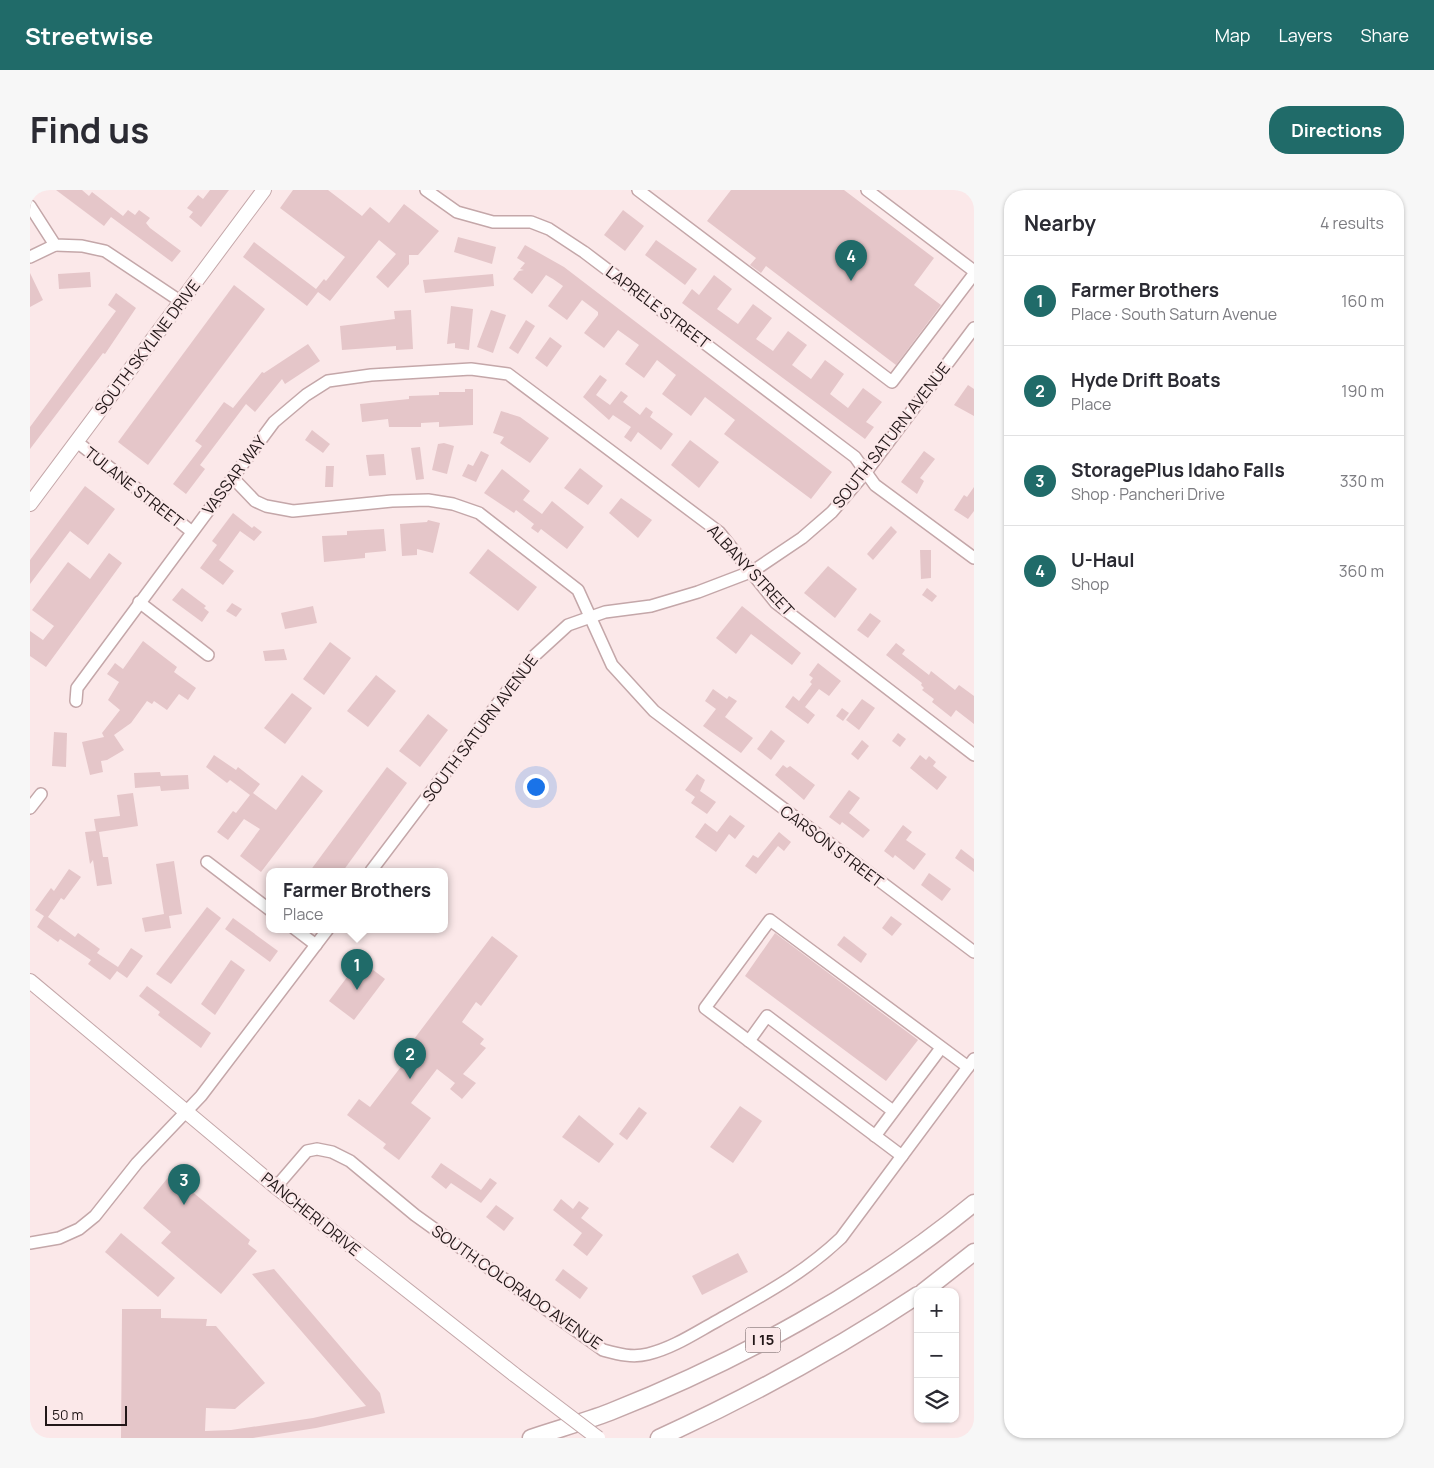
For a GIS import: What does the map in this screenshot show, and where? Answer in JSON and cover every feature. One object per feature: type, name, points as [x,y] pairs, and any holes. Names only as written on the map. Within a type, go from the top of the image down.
[{"type":"highway","name":"I 15","points":[[531,1438],[609,1412],[699,1374],[724,1361],[806,1317],[887,1267],[974,1203]]},
{"type":"highway","points":[[928,1288],[974,1252]]},
{"type":"highway","name":"I 15","points":[[659,1438],[728,1407],[850,1340],[914,1298]]},
{"type":"main road","name":"SOUTH SKYLINE DRIVE","points":[[30,504],[264,190]]},
{"type":"main road","name":"PANCHERI DRIVE","points":[[30,981],[188,1111],[276,1187],[598,1438]]},
{"type":"street","name":"LAPRELE STREET","points":[[426,190],[456,212],[493,222],[531,222],[550,229],[584,252],[855,457],[875,485],[974,558]]},
{"type":"street","points":[[638,190],[892,382],[974,272],[867,190]]},
{"type":"street","points":[[30,206],[55,245]]},
{"type":"street","points":[[30,257],[55,245],[82,246],[105,251],[180,301]]},
{"type":"street","name":"SOUTH SATURN AVENUE","points":[[373,868],[533,657],[568,625],[605,612],[651,606],[753,571],[802,538],[832,512],[866,472],[974,328]]},
{"type":"street","name":"VASSAR WAY","points":[[76,701],[77,688],[191,531],[274,422],[306,395],[328,382],[372,375],[471,369]]},
{"type":"street","name":"ALBANY STREET","points":[[471,369],[508,374],[719,532],[753,571],[776,603],[974,754]]},
{"type":"street","name":"TULANE STREET","points":[[77,442],[191,531]]},
{"type":"street","name":"CARSON STREET","points":[[233,478],[255,500],[266,506],[293,511],[392,501],[428,500],[453,504],[478,513],[578,590],[612,665],[654,711],[974,952]]},
{"type":"street","points":[[139,602],[208,654]]},
{"type":"street","points":[[30,808],[41,794]]},
{"type":"street","points":[[207,862],[266,907]]},
{"type":"street","points":[[902,1156],[705,1008],[770,920],[941,1048],[971,1063]]},
{"type":"street","points":[[300,933],[316,945]]},
{"type":"street","points":[[30,1243],[59,1238],[79,1229],[95,1216],[137,1163],[188,1111],[325,933]]},
{"type":"street","points":[[749,1041],[767,1016],[893,1111]]},
{"type":"street","points":[[875,1136],[941,1048]]},
{"type":"street","name":"SOUTH COLORADO AVENUE","points":[[276,1187],[307,1151],[317,1149],[332,1152],[350,1161],[415,1215],[514,1288],[603,1350],[625,1356],[648,1354],[682,1340],[790,1280],[818,1260],[841,1238],[971,1063]]},
{"type":"building","points":[[56,190],[82,190],[89,196],[92,192],[123,216],[128,210],[135,215],[139,210],[150,218],[146,223],[150,228],[181,251],[172,262],[111,217],[104,226]]},
{"type":"building","points":[[210,190],[229,190],[201,227],[189,217],[193,212],[187,208],[198,195],[203,199]]},
{"type":"building","points":[[293,190],[328,190],[362,216],[370,207],[389,223],[404,204],[439,231],[418,255],[409,255],[409,264],[388,288],[376,277],[396,254],[379,240],[330,301],[318,292],[307,306],[243,257],[254,242],[316,289],[324,279],[326,281],[345,257],[280,208]]},
{"type":"building","points":[[731,190],[844,190],[934,258],[914,285],[941,305],[896,365],[766,266],[761,273],[750,265],[756,258],[707,221]]},
{"type":"building","points":[[623,210],[644,226],[625,251],[604,235]]},
{"type":"building","points":[[458,237],[496,247],[492,264],[454,252]]},
{"type":"building","points":[[656,240],[697,269],[685,285],[645,255]]},
{"type":"building","points":[[525,245],[564,267],[832,472],[811,499],[724,434],[735,420],[705,397],[691,416],[662,394],[676,375],[657,360],[644,378],[625,364],[639,345],[618,330],[604,348],[584,333],[598,315],[598,312],[582,300],[567,320],[548,306],[563,286],[546,275],[532,294],[513,279],[519,271],[524,270],[520,269],[525,263],[517,258]]},
{"type":"building","points":[[90,272],[91,287],[59,289],[58,274]]},
{"type":"building","points":[[30,273],[43,300],[30,307]]},
{"type":"building","points":[[493,274],[494,286],[425,293],[423,280]]},
{"type":"building","points":[[714,275],[732,289],[717,309],[738,324],[753,304],[772,318],[756,339],[773,351],[788,331],[807,345],[792,365],[811,379],[825,360],[844,374],[830,394],[848,408],[863,388],[882,402],[866,422],[874,427],[865,439],[682,303],[692,289],[699,295]]},
{"type":"building","points":[[234,285],[265,309],[148,465],[118,442]]},
{"type":"building","points":[[116,293],[136,308],[105,354],[103,353],[30,449],[30,427],[116,311],[108,305]]},
{"type":"building","points":[[451,306],[473,309],[469,350],[455,348],[455,343],[447,344]]},
{"type":"building","points":[[411,310],[413,349],[396,350],[396,346],[342,350],[340,326],[395,319],[394,311]]},
{"type":"building","points":[[491,310],[506,315],[493,353],[477,347]]},
{"type":"building","points":[[526,320],[535,326],[518,354],[509,348]]},
{"type":"building","points":[[550,337],[562,346],[547,367],[535,358]]},
{"type":"building","points":[[308,344],[320,361],[285,384],[282,379],[255,412],[246,404],[200,465],[205,469],[186,494],[173,484],[202,446],[195,441],[224,402],[233,408],[262,372],[264,373]]},
{"type":"building","points":[[600,375],[607,380],[596,395],[610,405],[621,391],[628,396],[623,402],[640,415],[646,407],[653,412],[650,417],[673,434],[661,450],[638,432],[631,442],[624,437],[631,427],[613,415],[609,420],[583,397]]},
{"type":"building","points":[[968,385],[974,389],[974,416],[954,405]]},
{"type":"building","points":[[465,389],[473,389],[473,425],[439,427],[439,422],[421,423],[421,427],[389,427],[388,419],[362,422],[360,404],[409,399],[409,396],[439,395],[439,392],[465,392]]},
{"type":"building","points":[[501,411],[520,417],[549,438],[530,463],[500,443],[504,437],[493,433]]},
{"type":"building","points":[[312,430],[330,444],[323,453],[305,440]]},
{"type":"building","points":[[690,440],[719,462],[699,488],[671,465]]},
{"type":"building","points":[[444,443],[454,446],[447,474],[432,470],[438,444]]},
{"type":"building","points":[[420,447],[424,479],[416,480],[411,448]]},
{"type":"building","points":[[481,451],[489,455],[476,482],[462,476],[468,464],[473,466]]},
{"type":"building","points":[[924,451],[935,459],[920,478],[924,481],[917,494],[901,482]]},
{"type":"building","points":[[384,454],[386,475],[369,476],[366,455]]},
{"type":"building","points":[[326,466],[334,466],[333,487],[325,487]]},
{"type":"building","points":[[580,468],[603,486],[588,505],[564,488]]},
{"type":"building","points":[[502,469],[530,491],[523,500],[542,514],[552,501],[584,527],[567,549],[541,529],[538,533],[531,528],[534,524],[516,510],[514,513],[484,493]]},
{"type":"building","points":[[85,486],[115,509],[88,545],[70,531],[30,584],[30,560]]},
{"type":"building","points":[[974,487],[974,511],[968,519],[954,510],[964,495],[967,497]]},
{"type":"building","points":[[621,498],[652,520],[638,538],[609,513]]},
{"type":"building","points":[[233,513],[252,528],[254,526],[262,532],[254,541],[240,531],[219,560],[234,571],[223,585],[200,568],[217,545],[212,541]]},
{"type":"building","points":[[428,520],[440,523],[433,553],[417,549],[417,555],[402,556],[400,524],[427,522]]},
{"type":"building","points":[[891,526],[897,532],[873,560],[867,554]]},
{"type":"building","points":[[384,529],[386,551],[365,553],[365,558],[324,562],[322,536],[347,535],[347,531]]},
{"type":"building","points":[[488,549],[537,587],[518,611],[469,573]]},
{"type":"building","points":[[920,550],[931,550],[931,578],[921,579]]},
{"type":"building","points":[[109,553],[122,563],[46,667],[30,656],[30,631],[43,640],[54,626],[32,610],[68,562],[90,579]]},
{"type":"building","points":[[828,566],[857,589],[835,618],[804,593]]},
{"type":"building","points":[[182,588],[206,606],[204,608],[209,612],[202,622],[172,600]]},
{"type":"building","points":[[927,588],[937,596],[932,602],[922,595]]},
{"type":"building","points":[[232,603],[242,609],[236,617],[226,611]]},
{"type":"building","points":[[313,606],[317,623],[285,629],[281,613]]},
{"type":"building","points":[[742,606],[801,653],[792,665],[751,634],[736,654],[716,638]]},
{"type":"building","points":[[870,613],[881,621],[868,638],[857,630]]},
{"type":"building","points":[[143,641],[177,667],[174,672],[196,688],[188,700],[179,694],[167,710],[154,701],[152,704],[147,701],[131,723],[114,735],[124,750],[107,760],[101,761],[103,772],[90,775],[82,742],[104,737],[102,733],[120,710],[108,700],[119,682],[107,674],[115,663],[123,669]]},
{"type":"building","points":[[330,642],[351,658],[324,695],[303,679]]},
{"type":"building","points":[[896,643],[905,650],[902,654],[929,675],[931,671],[955,690],[959,685],[974,696],[974,724],[956,710],[951,717],[932,702],[934,699],[922,690],[924,688],[921,685],[922,683],[886,655]]},
{"type":"building","points":[[284,649],[287,660],[265,661],[263,651]]},
{"type":"building","points":[[818,663],[841,681],[829,696],[819,689],[805,707],[815,715],[808,724],[785,707],[793,696],[799,701],[812,684],[810,682],[813,678],[809,675]]},
{"type":"building","points":[[376,675],[396,691],[368,727],[347,711]]},
{"type":"building","points":[[713,689],[727,699],[729,696],[737,701],[725,717],[753,738],[741,753],[703,726],[716,709],[705,701]]},
{"type":"building","points":[[292,693],[312,708],[285,744],[264,728]]},
{"type":"building","points":[[862,699],[875,708],[859,730],[846,720]]},
{"type":"building","points":[[842,708],[849,713],[843,721],[836,716]]},
{"type":"building","points":[[428,714],[448,730],[420,767],[399,751]]},
{"type":"building","points":[[771,730],[785,741],[771,760],[757,749]]},
{"type":"building","points":[[54,732],[67,733],[66,767],[52,766]]},
{"type":"building","points":[[898,733],[906,739],[900,747],[892,741]]},
{"type":"building","points":[[862,740],[869,746],[858,760],[851,754]]},
{"type":"building","points":[[214,755],[236,770],[238,767],[260,784],[253,793],[276,810],[302,775],[323,791],[261,872],[240,856],[260,829],[244,819],[228,840],[217,832],[233,811],[236,813],[250,795],[230,780],[227,783],[206,767]]},
{"type":"building","points":[[920,755],[926,760],[929,756],[936,762],[933,766],[947,777],[937,790],[910,768]]},
{"type":"building","points":[[783,765],[787,768],[790,766],[815,785],[804,800],[775,775]]},
{"type":"building","points":[[387,767],[407,783],[345,868],[312,868]]},
{"type":"building","points":[[160,772],[161,776],[188,775],[189,789],[161,791],[160,786],[135,788],[134,773]]},
{"type":"building","points":[[697,774],[705,780],[700,791],[716,802],[707,814],[691,803],[695,797],[685,790]]},
{"type":"building","points":[[849,790],[860,798],[849,813],[870,830],[863,838],[842,822],[840,825],[829,817]]},
{"type":"building","points":[[133,793],[138,826],[99,832],[103,857],[108,857],[112,884],[97,886],[93,860],[90,864],[85,832],[96,831],[94,819],[120,816],[117,795]]},
{"type":"building","points":[[730,815],[745,826],[735,839],[729,834],[716,852],[695,837],[705,823],[717,832]]},
{"type":"building","points":[[903,825],[912,832],[906,840],[926,854],[914,870],[895,855],[893,858],[884,851]]},
{"type":"building","points":[[779,832],[791,842],[784,851],[778,846],[756,874],[745,866],[753,855],[758,858]]},
{"type":"building","points":[[961,849],[974,859],[974,872],[955,858]]},
{"type":"building","points":[[174,861],[182,914],[169,916],[171,928],[145,932],[142,918],[164,914],[156,864]]},
{"type":"building","points":[[69,869],[81,877],[64,900],[61,898],[48,917],[75,937],[78,933],[100,949],[97,953],[118,967],[131,948],[143,956],[127,978],[117,971],[110,980],[88,964],[91,960],[60,939],[58,942],[37,927],[44,916],[35,910],[51,888],[54,891]]},
{"type":"building","points":[[929,873],[951,889],[942,901],[921,885]]},
{"type":"building","points":[[207,907],[221,918],[171,984],[156,974]]},
{"type":"building","points":[[891,916],[902,924],[892,936],[882,928]]},
{"type":"building","points":[[233,918],[278,951],[270,962],[225,929]]},
{"type":"building","points":[[775,933],[918,1040],[886,1081],[745,976]]},
{"type":"building","points":[[492,936],[518,956],[481,1006],[476,1002],[462,1022],[484,1039],[480,1044],[486,1048],[463,1074],[476,1083],[462,1099],[450,1089],[455,1083],[437,1069],[411,1103],[431,1118],[399,1160],[383,1148],[386,1144],[347,1115],[359,1099],[370,1107],[410,1055],[405,1051]]},
{"type":"building","points":[[844,936],[867,954],[861,963],[837,945]]},
{"type":"building","points":[[231,960],[245,970],[215,1015],[201,1004]]},
{"type":"building","points":[[360,960],[385,979],[354,1020],[329,1001]]},
{"type":"building","points":[[147,986],[211,1033],[201,1048],[158,1015],[160,1012],[139,996]]},
{"type":"building","points":[[740,1106],[762,1121],[733,1163],[710,1147]]},
{"type":"building","points":[[639,1107],[647,1113],[627,1140],[619,1134]]},
{"type":"building","points":[[579,1115],[614,1144],[599,1163],[562,1137]]},
{"type":"building","points":[[441,1163],[481,1190],[490,1178],[497,1183],[481,1203],[451,1183],[446,1189],[431,1177]]},
{"type":"building","points":[[171,1174],[250,1240],[248,1244],[257,1251],[221,1294],[161,1243],[171,1232],[143,1208]]},
{"type":"building","points":[[561,1199],[573,1209],[579,1201],[589,1208],[581,1218],[603,1235],[587,1256],[573,1245],[582,1233],[553,1210]]},
{"type":"building","points":[[496,1205],[514,1218],[504,1231],[486,1217]]},
{"type":"building","points":[[121,1233],[175,1278],[158,1297],[105,1252]]},
{"type":"building","points":[[738,1253],[748,1272],[702,1295],[692,1276]]},
{"type":"building","points":[[274,1269],[380,1393],[385,1413],[316,1428],[253,1438],[121,1438],[122,1309],[161,1309],[161,1318],[207,1319],[206,1326],[216,1326],[265,1383],[235,1409],[206,1408],[205,1431],[231,1430],[313,1418],[366,1406],[252,1274]]},
{"type":"building","points":[[563,1269],[588,1288],[580,1299],[555,1280]]},
{"type":"place","name":"U-Haul","points":[[851,281]]},
{"type":"place","name":"Farmer Brothers","points":[[357,990]]},
{"type":"place","name":"Hyde Drift Boats","points":[[410,1079]]},
{"type":"place","name":"StoragePlus Idaho Falls","points":[[184,1205]]}]
